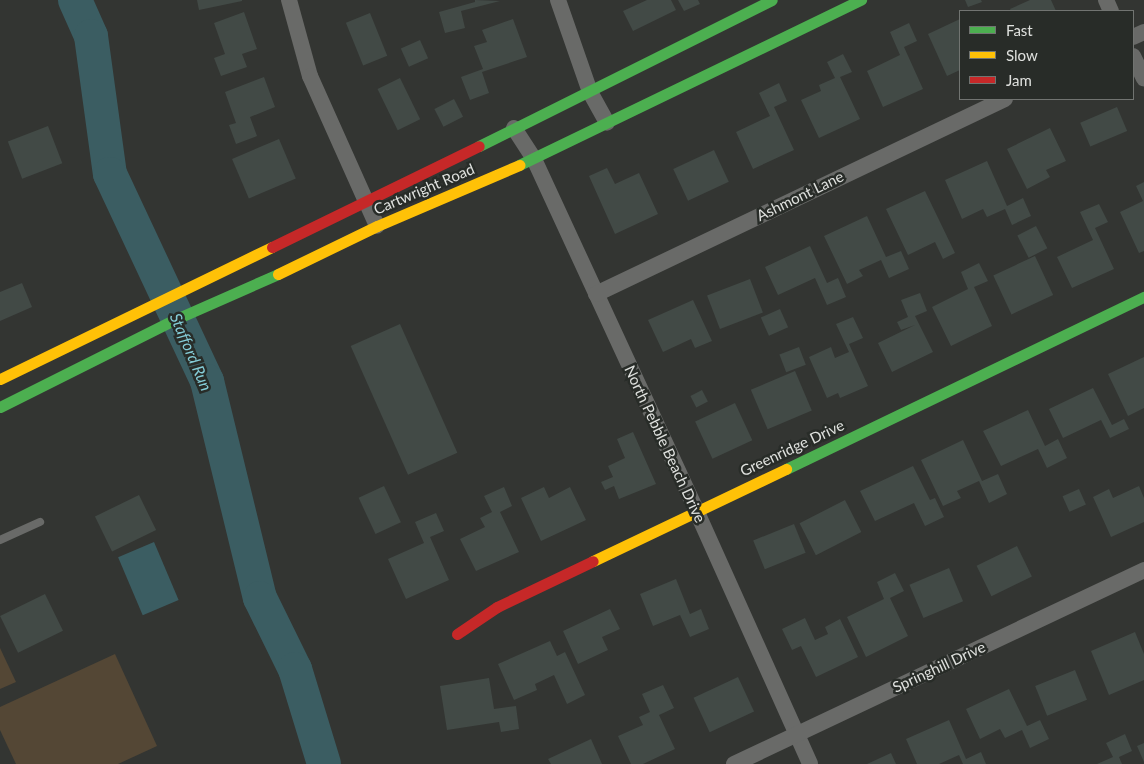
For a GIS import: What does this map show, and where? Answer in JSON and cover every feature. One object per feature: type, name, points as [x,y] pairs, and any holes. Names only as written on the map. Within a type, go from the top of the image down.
[{"type":"main road","name":"Cartwright Road","points":[[0,379],[590,92],[772,0]]},
{"type":"main road","name":"Cartwright Road","points":[[0,407],[176,320],[253,286],[376,226],[534,159],[607,124],[833,6],[861,0]]},
{"type":"main road","name":"Greenridge Drive","points":[[458,634],[497,607],[1144,297]]},
{"type":"street","points":[[289,0],[310,76],[376,226]]},
{"type":"street","points":[[558,0],[590,92],[607,124]]},
{"type":"street","points":[[1134,58],[1144,79]]},
{"type":"street","name":"Ashmont Lane","points":[[596,294],[1003,100]]},
{"type":"street","name":"North Pebble Beach Drive","points":[[514,128],[534,159],[696,510],[810,764]]},
{"type":"street","name":"Springhill Drive","points":[[734,764],[1144,570]]},
{"type":"lane","points":[[0,540],[40,522]]},
{"type":"shaded area","points":[[0,648],[16,682],[0,689]]},
{"type":"shaded area","points":[[115,654],[157,746],[118,764],[16,764],[0,730],[0,707]]},
{"type":"water","points":[[154,542],[179,600],[143,615],[118,557]]},
{"type":"building","points":[[197,0],[242,0],[242,1],[199,10]]},
{"type":"building","points":[[475,0],[500,1],[461,11],[465,28],[445,33],[439,12],[475,2]]},
{"type":"building","points":[[647,0],[671,0],[676,10],[633,31],[623,11]]},
{"type":"building","points":[[678,0],[698,0],[700,4],[684,11]]},
{"type":"building","points":[[965,0],[981,0],[982,2],[968,7]]},
{"type":"building","points":[[1030,0],[1051,0],[1056,10],[1010,10]]},
{"type":"building","points":[[244,12],[257,49],[242,54],[247,67],[221,76],[214,58],[225,54],[214,23]]},
{"type":"building","points":[[370,13],[387,56],[363,65],[346,23]]},
{"type":"building","points":[[513,19],[527,57],[482,72],[489,93],[470,100],[461,77],[483,69],[474,46],[487,42],[482,30]]},
{"type":"building","points":[[959,19],[959,70],[947,76],[928,34]]},
{"type":"building","points":[[909,23],[917,41],[904,47],[923,89],[883,107],[867,71],[900,55],[890,32]]},
{"type":"building","points":[[420,40],[428,58],[409,67],[401,49]]},
{"type":"building","points":[[843,54],[852,72],[840,77],[860,119],[819,138],[801,100],[821,91],[819,85],[835,78],[827,62]]},
{"type":"building","points":[[264,77],[275,107],[250,117],[257,136],[236,144],[229,125],[236,123],[225,92]]},
{"type":"building","points":[[400,78],[420,119],[398,130],[378,89]]},
{"type":"building","points":[[779,83],[787,101],[774,107],[794,150],[753,169],[736,132],[770,116],[759,93]]},
{"type":"building","points":[[454,99],[463,117],[443,127],[434,109]]},
{"type":"building","points":[[1117,107],[1127,131],[1090,147],[1080,123]]},
{"type":"building","points":[[48,126],[62,163],[22,179],[8,141]]},
{"type":"building","points":[[1050,128],[1066,161],[1046,170],[1050,177],[1027,189],[1007,149]]},
{"type":"building","points":[[279,139],[296,179],[249,199],[232,159]]},
{"type":"building","points":[[714,150],[729,182],[688,201],[673,169]]},
{"type":"building","points":[[987,161],[1007,206],[1023,198],[1031,216],[1012,225],[1005,209],[987,217],[983,209],[962,219],[945,180]]},
{"type":"building","points":[[607,168],[615,184],[639,173],[658,214],[615,234],[589,176]]},
{"type":"building","points":[[1144,182],[1144,251],[1139,253],[1120,212],[1143,201],[1136,186]]},
{"type":"building","points":[[925,191],[955,253],[943,259],[935,242],[908,255],[886,209]]},
{"type":"building","points":[[1099,204],[1108,222],[1095,228],[1114,269],[1072,288],[1057,257],[1093,240],[1080,212]]},
{"type":"building","points":[[867,216],[886,257],[901,251],[909,269],[889,278],[881,260],[859,270],[863,276],[847,284],[824,236]]},
{"type":"building","points":[[1036,226],[1047,248],[1029,258],[1017,236]]},
{"type":"building","points":[[810,246],[827,283],[838,278],[846,297],[827,305],[815,278],[778,295],[765,267]]},
{"type":"building","points":[[1035,256],[1053,295],[1011,314],[993,275]]},
{"type":"building","points":[[979,263],[988,281],[974,287],[992,326],[951,346],[932,307],[968,289],[961,272]]},
{"type":"building","points":[[750,279],[763,313],[720,329],[707,295]]},
{"type":"building","points":[[22,283],[32,307],[0,321],[0,292]]},
{"type":"building","points":[[920,293],[927,311],[915,316],[933,352],[892,372],[878,343],[915,325],[901,330],[897,322],[908,317],[901,300]]},
{"type":"building","points":[[693,300],[712,341],[695,348],[691,339],[663,352],[648,320]]},
{"type":"building","points":[[780,309],[788,327],[769,336],[761,318]]},
{"type":"building","points":[[853,317],[863,338],[849,344],[868,386],[840,398],[838,393],[827,398],[809,357],[831,347],[835,358],[849,352],[836,324]]},
{"type":"building","points":[[400,324],[457,453],[408,475],[351,346]]},
{"type":"building","points":[[799,347],[806,365],[786,372],[779,355]]},
{"type":"building","points":[[1144,357],[1144,408],[1128,416],[1108,374]]},
{"type":"building","points":[[795,371],[812,411],[768,429],[751,390]]},
{"type":"building","points":[[1093,388],[1112,425],[1124,419],[1129,429],[1110,438],[1101,420],[1063,438],[1049,409]]},
{"type":"building","points":[[702,390],[708,402],[696,407],[690,396]]},
{"type":"building","points":[[735,403],[752,440],[712,459],[695,422]]},
{"type":"building","points":[[1028,410],[1045,446],[1058,439],[1067,458],[1047,468],[1038,449],[1001,466],[983,431]]},
{"type":"building","points":[[633,432],[656,484],[619,499],[614,486],[605,490],[601,482],[613,477],[608,466],[625,458],[617,439]]},
{"type":"building","points":[[963,440],[982,481],[998,474],[1007,494],[989,503],[979,481],[957,491],[961,498],[943,506],[921,460]]},
{"type":"building","points":[[913,466],[930,500],[935,498],[944,517],[925,526],[914,503],[875,521],[860,491]]},
{"type":"building","points":[[384,486],[401,522],[376,534],[359,498]]},
{"type":"building","points":[[1139,486],[1144,498],[1144,522],[1111,537],[1093,497],[1109,489],[1113,498]]},
{"type":"building","points":[[504,487],[512,506],[500,512],[519,552],[476,571],[460,539],[485,527],[480,518],[492,512],[484,496]]},
{"type":"building","points":[[544,487],[549,498],[570,487],[586,520],[541,541],[521,498]]},
{"type":"building","points":[[1079,489],[1086,505],[1069,512],[1063,496]]},
{"type":"building","points":[[139,495],[156,530],[112,552],[95,516]]},
{"type":"building","points":[[845,500],[861,532],[816,555],[800,523]]},
{"type":"building","points":[[436,513],[444,531],[430,537],[449,580],[406,599],[388,559],[424,543],[415,522]]},
{"type":"building","points":[[794,524],[806,553],[765,569],[753,540]]},
{"type":"building","points":[[1017,546],[1032,577],[991,596],[977,566]]},
{"type":"building","points":[[949,568],[963,601],[923,618],[909,585]]},
{"type":"building","points":[[895,573],[904,591],[890,598],[908,636],[866,657],[847,617],[884,599],[877,582]]},
{"type":"building","points":[[676,579],[690,614],[701,609],[709,629],[690,637],[680,615],[653,626],[640,594]]},
{"type":"building","points":[[45,594],[63,631],[18,653],[0,616]]},
{"type":"building","points":[[610,609],[620,629],[602,637],[608,650],[578,664],[563,631]]},
{"type":"building","points":[[805,618],[815,640],[828,634],[825,627],[840,619],[858,657],[816,677],[801,646],[792,650],[782,629]]},
{"type":"building","points":[[1135,632],[1144,654],[1144,680],[1109,695],[1091,651]]},
{"type":"building","points":[[550,641],[557,656],[565,652],[585,695],[567,704],[554,675],[535,684],[537,690],[514,700],[498,664]]},
{"type":"building","points":[[1075,670],[1087,700],[1047,716],[1035,686]]},
{"type":"building","points":[[738,677],[754,711],[710,732],[694,698]]},
{"type":"building","points":[[489,678],[494,709],[516,706],[519,729],[501,732],[499,722],[447,730],[440,686]]},
{"type":"building","points":[[663,685],[674,708],[659,715],[675,749],[643,764],[631,764],[618,736],[643,725],[639,717],[650,712],[642,694]]},
{"type":"building","points":[[1009,689],[1027,726],[1040,720],[1049,739],[1030,748],[1022,730],[1005,738],[1000,729],[980,739],[966,709]]},
{"type":"building","points":[[949,720],[966,759],[981,752],[986,764],[963,764],[959,755],[939,764],[917,764],[906,739]]},
{"type":"building","points":[[1125,734],[1132,751],[1119,757],[1122,764],[1097,764],[1113,757],[1106,743]]},
{"type":"building","points":[[591,739],[602,764],[551,764],[548,759]]},
{"type":"building","points":[[1144,743],[1144,762],[1137,746]]},
{"type":"building","points":[[891,753],[896,764],[867,764]]},
{"type":"waterway","name":"Stafford Run","points":[[75,0],[91,36],[110,174],[207,381],[260,598],[295,669],[324,764]]},
{"type":"traffic: fast","points":[[479,146],[772,0]]},
{"type":"traffic: fast","points":[[519,165],[861,0]]},
{"type":"traffic: fast","points":[[0,407],[176,319],[278,274]]},
{"type":"traffic: fast","points":[[786,469],[1144,297]]},
{"type":"traffic: slow","points":[[278,274],[377,226],[519,165]]},
{"type":"traffic: slow","points":[[0,379],[272,247]]},
{"type":"traffic: slow","points":[[593,561],[786,469]]},
{"type":"traffic: jam","points":[[272,247],[479,146]]},
{"type":"traffic: jam","points":[[457,634],[497,607],[593,561]]}]
